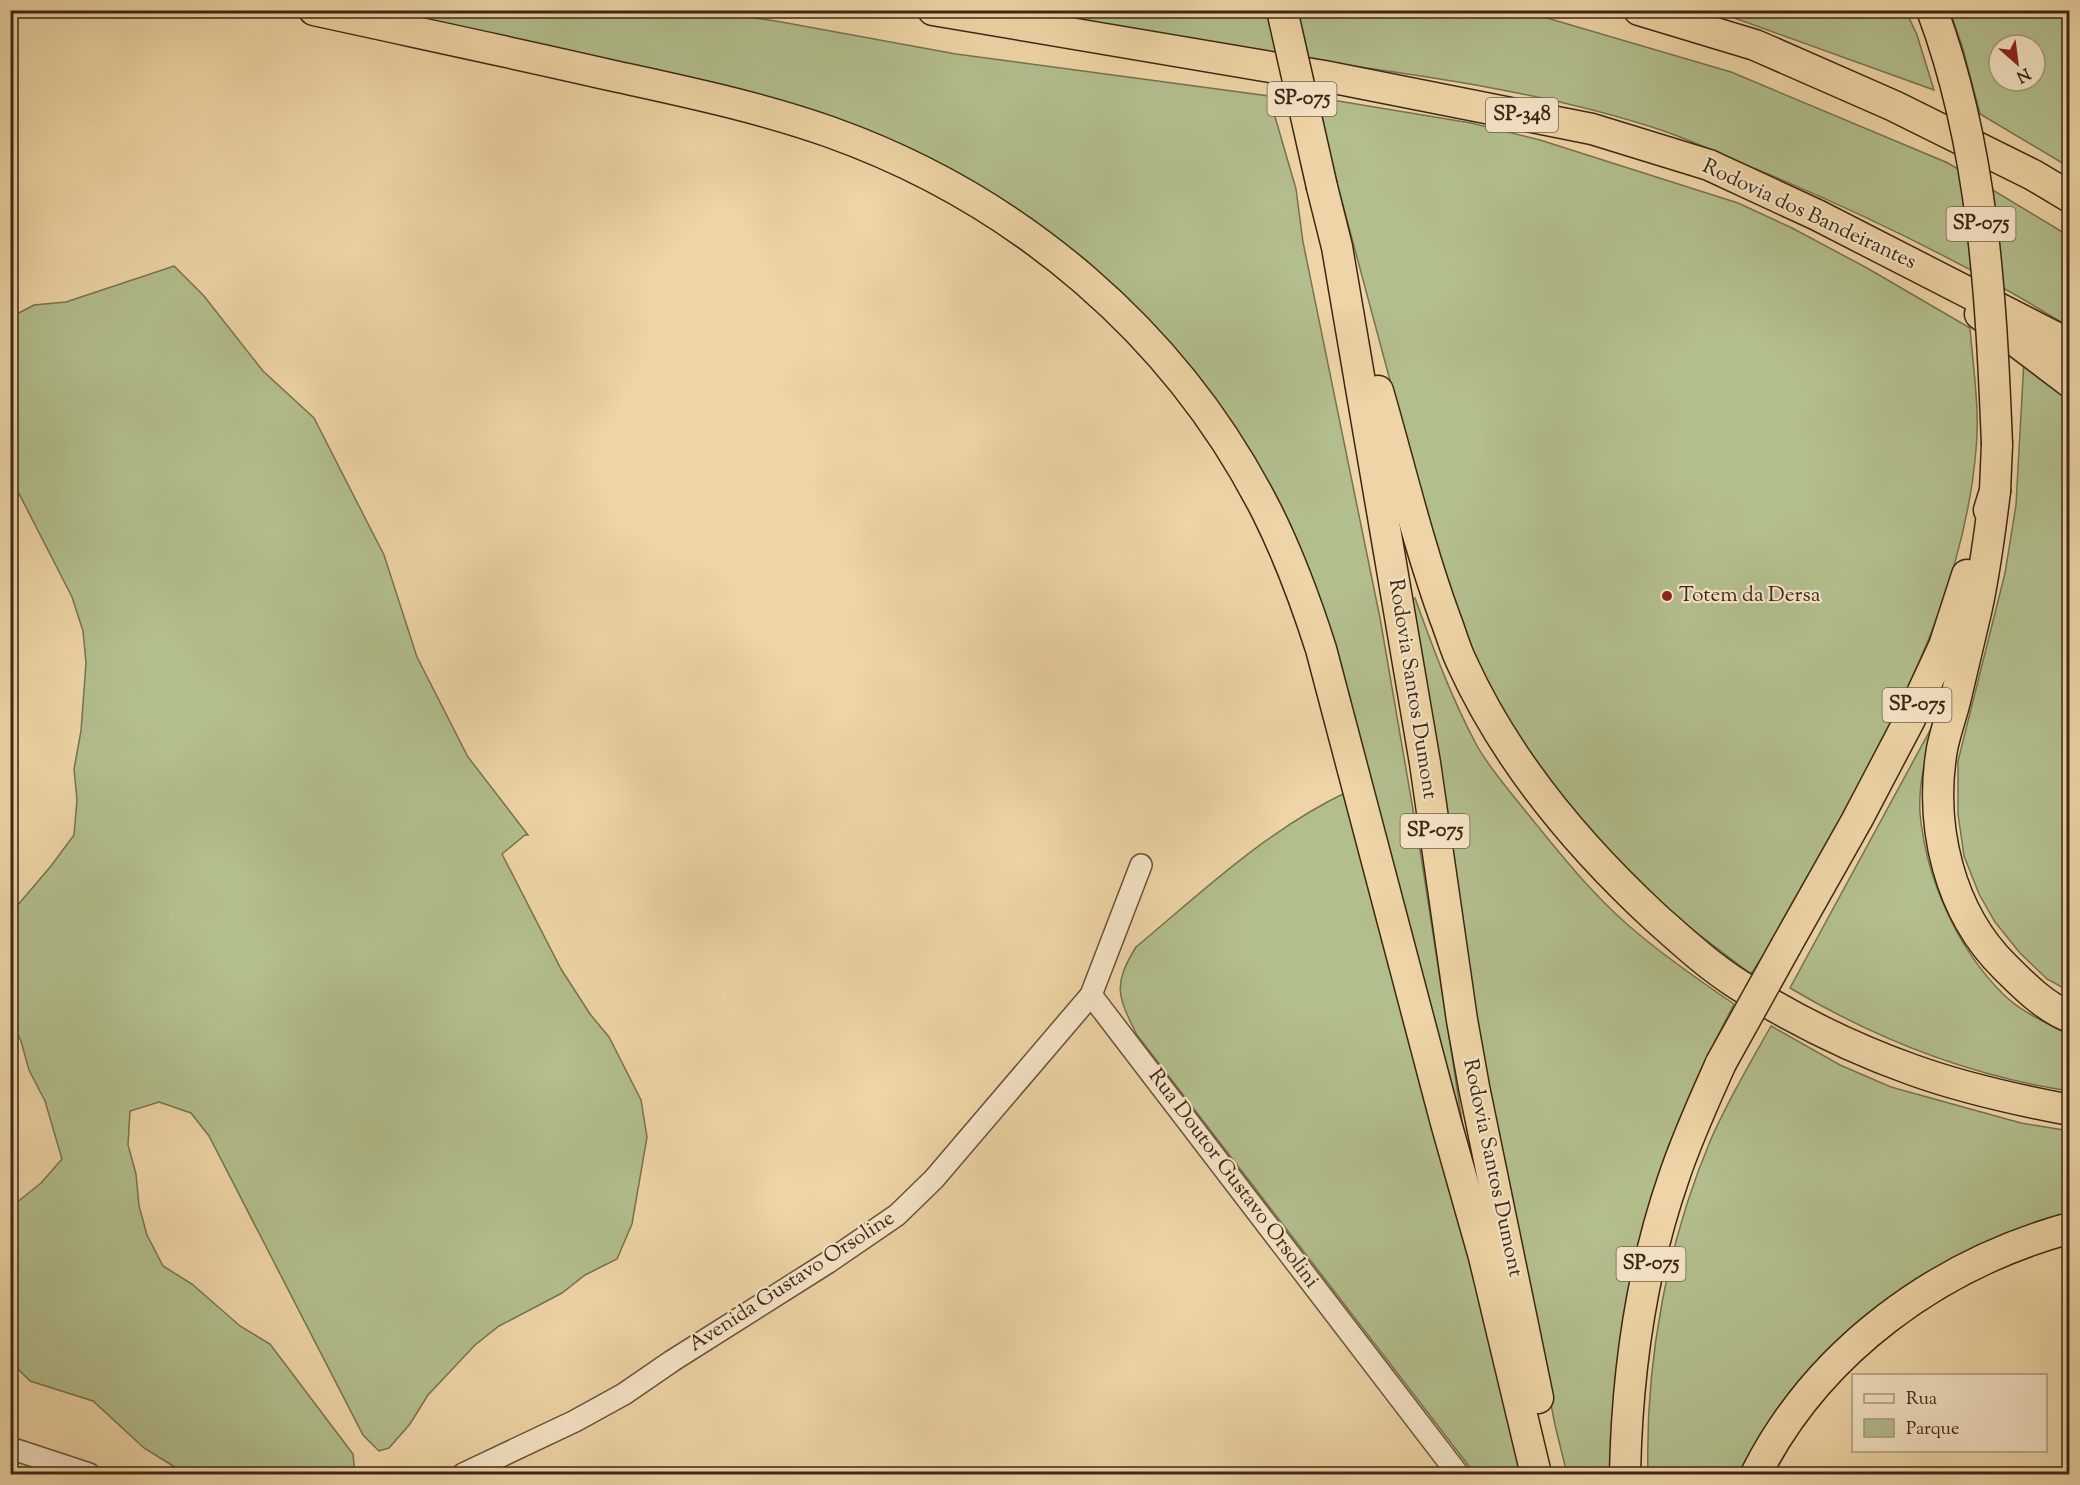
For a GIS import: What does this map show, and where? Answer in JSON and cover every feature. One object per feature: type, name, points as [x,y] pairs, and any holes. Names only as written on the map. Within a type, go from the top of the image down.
[{"type":"highway","points":[[314,10],[749,106],[831,133],[894,158],[945,183],[1031,236],[1083,277],[1122,313],[1189,387],[1241,465],[1267,512],[1305,600],[1318,639],[1446,1123],[1484,1257],[1536,1474]]},
{"type":"highway","name":"Rodovia dos Bandeirantes","points":[[933,10],[1324,76],[1592,129],[1709,165],[1817,215],[2051,335],[2070,347]]},
{"type":"highway","name":"Rodovia Santos Dumont","points":[[1282,10],[1337,247],[1425,763],[1474,1087],[1554,1474]]},
{"type":"highway","points":[[1639,10],[1766,50],[1894,106],[2033,175],[2070,196]]},
{"type":"highway","name":"SP-075","points":[[1624,1474],[1630,1375],[1646,1284],[1673,1179],[1692,1127],[1721,1063],[1911,719],[1944,646],[1995,491],[1997,444],[1992,328],[1974,165],[1959,98],[1932,10]]},
{"type":"highway","points":[[1337,247],[1429,573],[1461,662],[1497,732],[1536,787],[1594,858],[1693,951],[1739,985],[1795,1016],[1856,1047],[1914,1070],[1983,1090],[2070,1110]]},
{"type":"highway","points":[[1918,267],[2070,382]]},
{"type":"highway","points":[[1995,491],[1985,573],[1942,749],[1938,807],[1946,865],[1972,927],[1990,953],[2025,987],[2060,1013],[2070,1017]]},
{"type":"highway","points":[[1756,1474],[1767,1453],[1799,1406],[1838,1362],[1877,1325],[1915,1297],[1958,1272],[2012,1246],[2070,1228]]},
{"type":"street","points":[[1091,995],[1141,865]]},
{"type":"street","name":"Avenida Gustavo Orsoline","points":[[463,1474],[624,1394],[897,1215],[934,1179],[1091,995]]},
{"type":"street","name":"Rua Doutor Gustavo Orsolini","points":[[1091,995],[1458,1474]]},
{"type":"street","points":[[10,1448],[89,1474]]},
{"type":"green space","points":[[389,11],[705,11],[776,21],[956,54],[1269,96],[1296,189],[1303,242],[1380,618],[1421,856],[1465,1140],[1271,494],[1031,221],[657,71]]},
{"type":"green space","points":[[1033,11],[1523,11],[1731,72],[1948,163],[2069,236],[2069,327],[1994,282],[1876,222],[1699,144],[1664,131],[1564,103],[1461,82],[1254,52]]},
{"type":"green space","points":[[1715,11],[1906,11],[1917,35],[1934,90]]},
{"type":"green space","points":[[1950,11],[2069,11],[2069,167],[1980,114],[1963,49]]},
{"type":"green space","points":[[1314,97],[1471,123],[1540,140],[1738,203],[1792,228],[1867,268],[1970,328],[1977,404],[1976,450],[1971,493],[1962,535],[1938,615],[1887,732],[1819,866],[1751,974],[1676,917],[1593,838],[1513,731],[1469,646],[1421,496]]},
{"type":"green space","points":[[174,266],[204,296],[263,371],[314,418],[384,555],[417,657],[468,757],[528,835],[502,854],[561,969],[590,1014],[609,1037],[641,1100],[647,1137],[632,1224],[617,1259],[585,1275],[562,1293],[499,1326],[475,1345],[428,1395],[410,1424],[389,1448],[379,1451],[363,1435],[209,1136],[191,1113],[159,1102],[130,1111],[128,1145],[136,1174],[139,1206],[147,1235],[163,1266],[192,1284],[240,1326],[270,1344],[353,1454],[355,1474],[191,1474],[144,1448],[93,1401],[30,1381],[11,1362],[11,1207],[41,1183],[62,1159],[45,1101],[29,1070],[21,1041],[11,1020],[11,913],[74,835],[77,800],[74,769],[81,731],[86,663],[83,631],[72,597],[11,478],[11,317],[34,305],[66,302]]},
{"type":"green space","points":[[2024,360],[2069,397],[2069,991],[2047,979],[2020,953],[1995,922],[1979,894],[1964,856],[1958,814],[1958,761],[2005,573],[2016,505]]},
{"type":"green space","points":[[1415,598],[1458,708],[1481,752],[1502,782],[1598,897],[1666,956],[1734,1004],[1705,1061],[1680,1122],[1637,1257],[1623,1319],[1615,1379],[1612,1474],[1567,1474],[1555,1425],[1477,1031],[1410,603]]},
{"type":"green space","points":[[1934,723],[1920,790],[1920,813],[1923,838],[1937,887],[1958,934],[1986,976],[2018,1006],[2069,1035],[2069,1091],[1996,1076],[1925,1053],[1856,1023],[1790,988]]},
{"type":"green space","points":[[1347,792],[1525,1474],[1475,1474],[1137,1035],[1122,1001],[1120,991],[1123,972],[1136,947],[1211,883],[1263,843],[1318,807]]},
{"type":"green space","points":[[1771,1026],[1840,1065],[1891,1087],[2021,1123],[2069,1131],[2069,1218],[1941,1269],[1746,1474],[1648,1474],[1650,1389],[1655,1346],[1662,1303],[1682,1219],[1711,1139]]},
{"type":"place","name":"Totem da Dersa","points":[[1667,596]]}]
